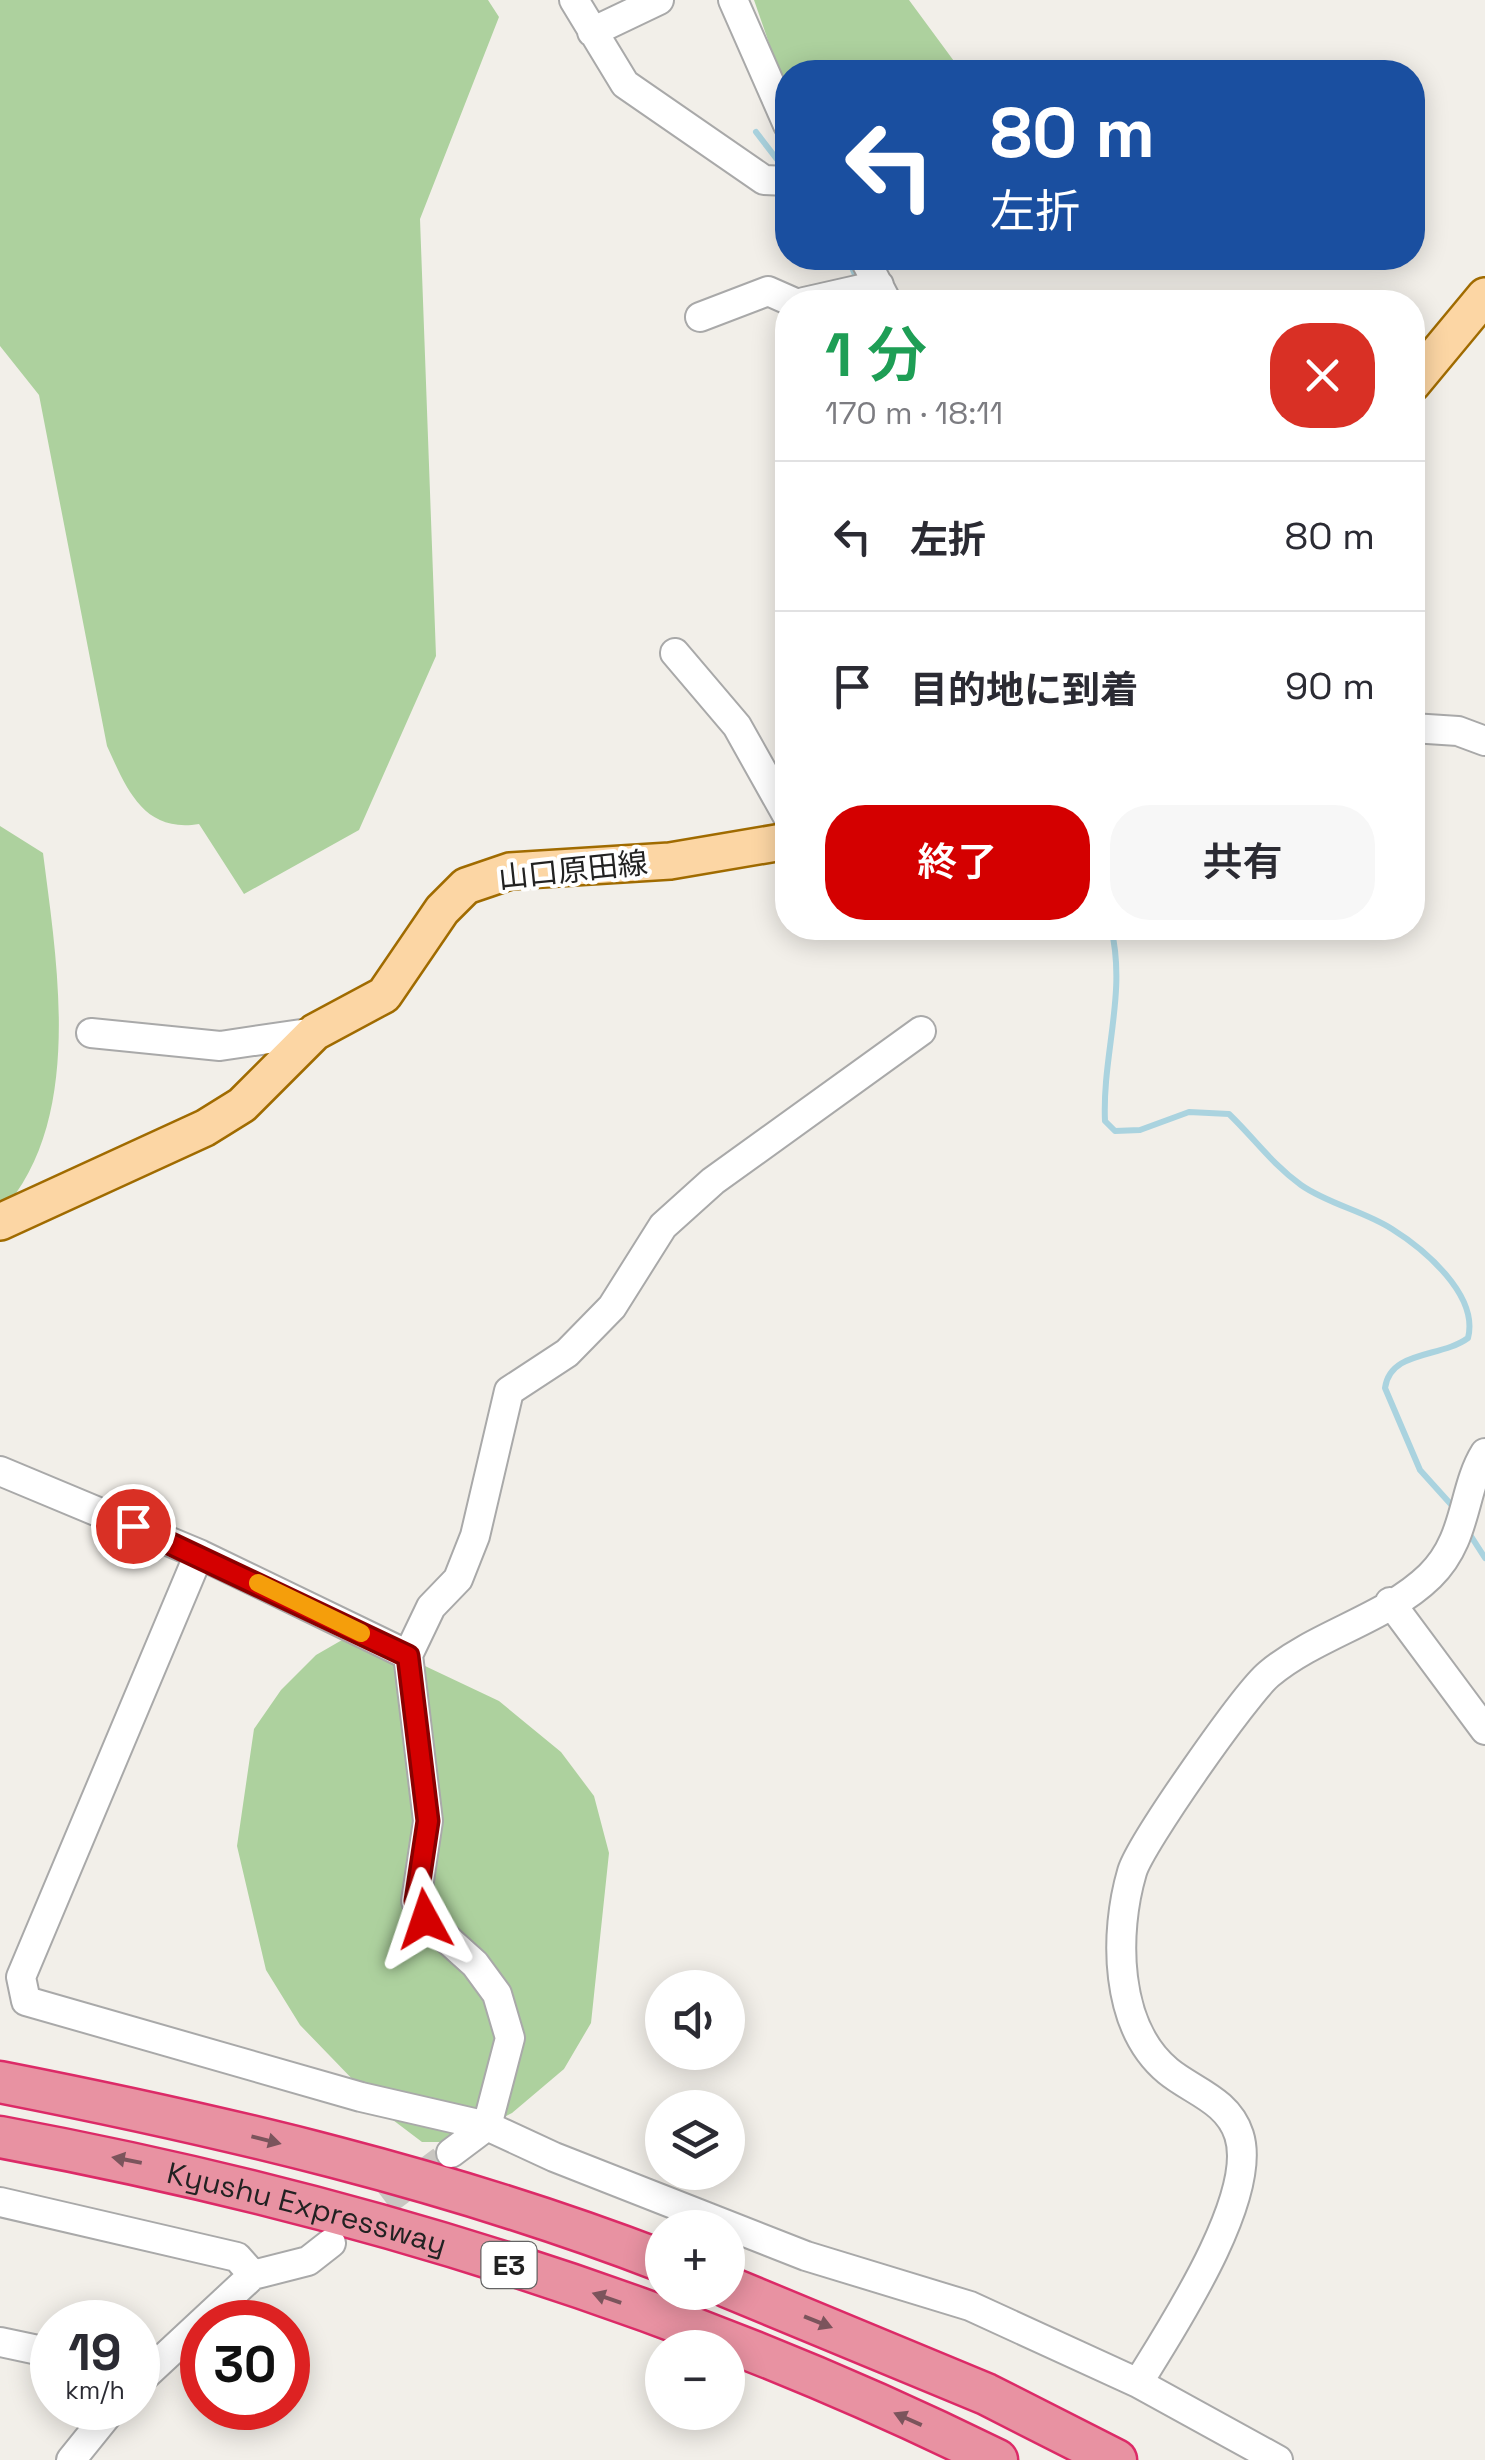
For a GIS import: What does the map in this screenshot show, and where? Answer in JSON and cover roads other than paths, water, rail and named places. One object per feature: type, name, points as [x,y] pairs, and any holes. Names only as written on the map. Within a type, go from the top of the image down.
[{"type":"highway","name":"Kyushu Expressway","points":[[0,2082],[162,2114],[372,2168],[645,2256]]},
{"type":"highway","name":"Kyushu Expressway","points":[[0,2136],[143,2163],[432,2240],[616,2300],[816,2378],[997,2460]]},
{"type":"highway","points":[[745,2293],[986,2394],[1116,2460]]},
{"type":"main road","points":[[1425,368],[1485,296]]},
{"type":"main road","name":"山口原田線","points":[[0,1222],[204,1128],[242,1106],[315,1032],[384,995],[442,910],[466,886],[510,871],[670,860],[775,843]]},
{"type":"street","points":[[574,0],[625,84],[764,180],[775,180]]},
{"type":"street","points":[[592,32],[659,0]]},
{"type":"street","points":[[733,0],[775,95]]},
{"type":"street","points":[[700,318],[768,291],[775,294]]},
{"type":"street","points":[[674,653],[737,726],[775,794]]},
{"type":"street","points":[[1425,729],[1458,731],[1485,741]]},
{"type":"street","points":[[451,2153],[487,2126],[510,2038],[497,1994],[475,1964],[425,1919],[416,1901],[428,1821],[408,1656],[430,1607],[458,1579],[475,1536],[509,1391],[568,1352],[612,1307],[663,1226],[713,1180],[920,1031]]},
{"type":"street","points":[[91,1033],[220,1046],[315,1032]]},
{"type":"street","points":[[1138,2383],[1191,2298],[1230,2213],[1239,2168],[1239,2135],[1217,2102],[1167,2070],[1144,2044],[1132,2014],[1120,1955],[1125,1899],[1134,1866],[1162,1819],[1267,1675],[1430,1576],[1455,1539],[1485,1452]]},
{"type":"street","points":[[0,1470],[199,1554],[408,1656]]},
{"type":"street","points":[[199,1554],[21,1976],[26,2001],[361,2096],[487,2126],[554,2157],[806,2256],[970,2306],[1138,2383],[1278,2460]]},
{"type":"street","points":[[1390,1602],[1485,1730]]},
{"type":"street","points":[[0,2202],[237,2257],[254,2275]]},
{"type":"street","points":[[160,2357],[254,2275],[308,2261],[331,2243]]},
{"type":"street","points":[[0,2342],[30,2348]]},
{"type":"street","points":[[71,2460],[95,2430]]},
{"type":"waterway","points":[[756,132],[775,157]]},
{"type":"waterway","points":[[853,270],[859,284]]},
{"type":"waterway","points":[[1113,940],[1115,1000],[1105,1121],[1115,1131],[1140,1130],[1189,1112],[1229,1114],[1301,1185],[1405,1238],[1433,1261],[1457,1290],[1469,1322],[1468,1338],[1396,1367],[1385,1388],[1420,1470],[1456,1510]]},
{"type":"waterway","points":[[1467,1530],[1485,1558]]},
{"type":"tunnel","points":[[352,2227],[451,2153]]}]
